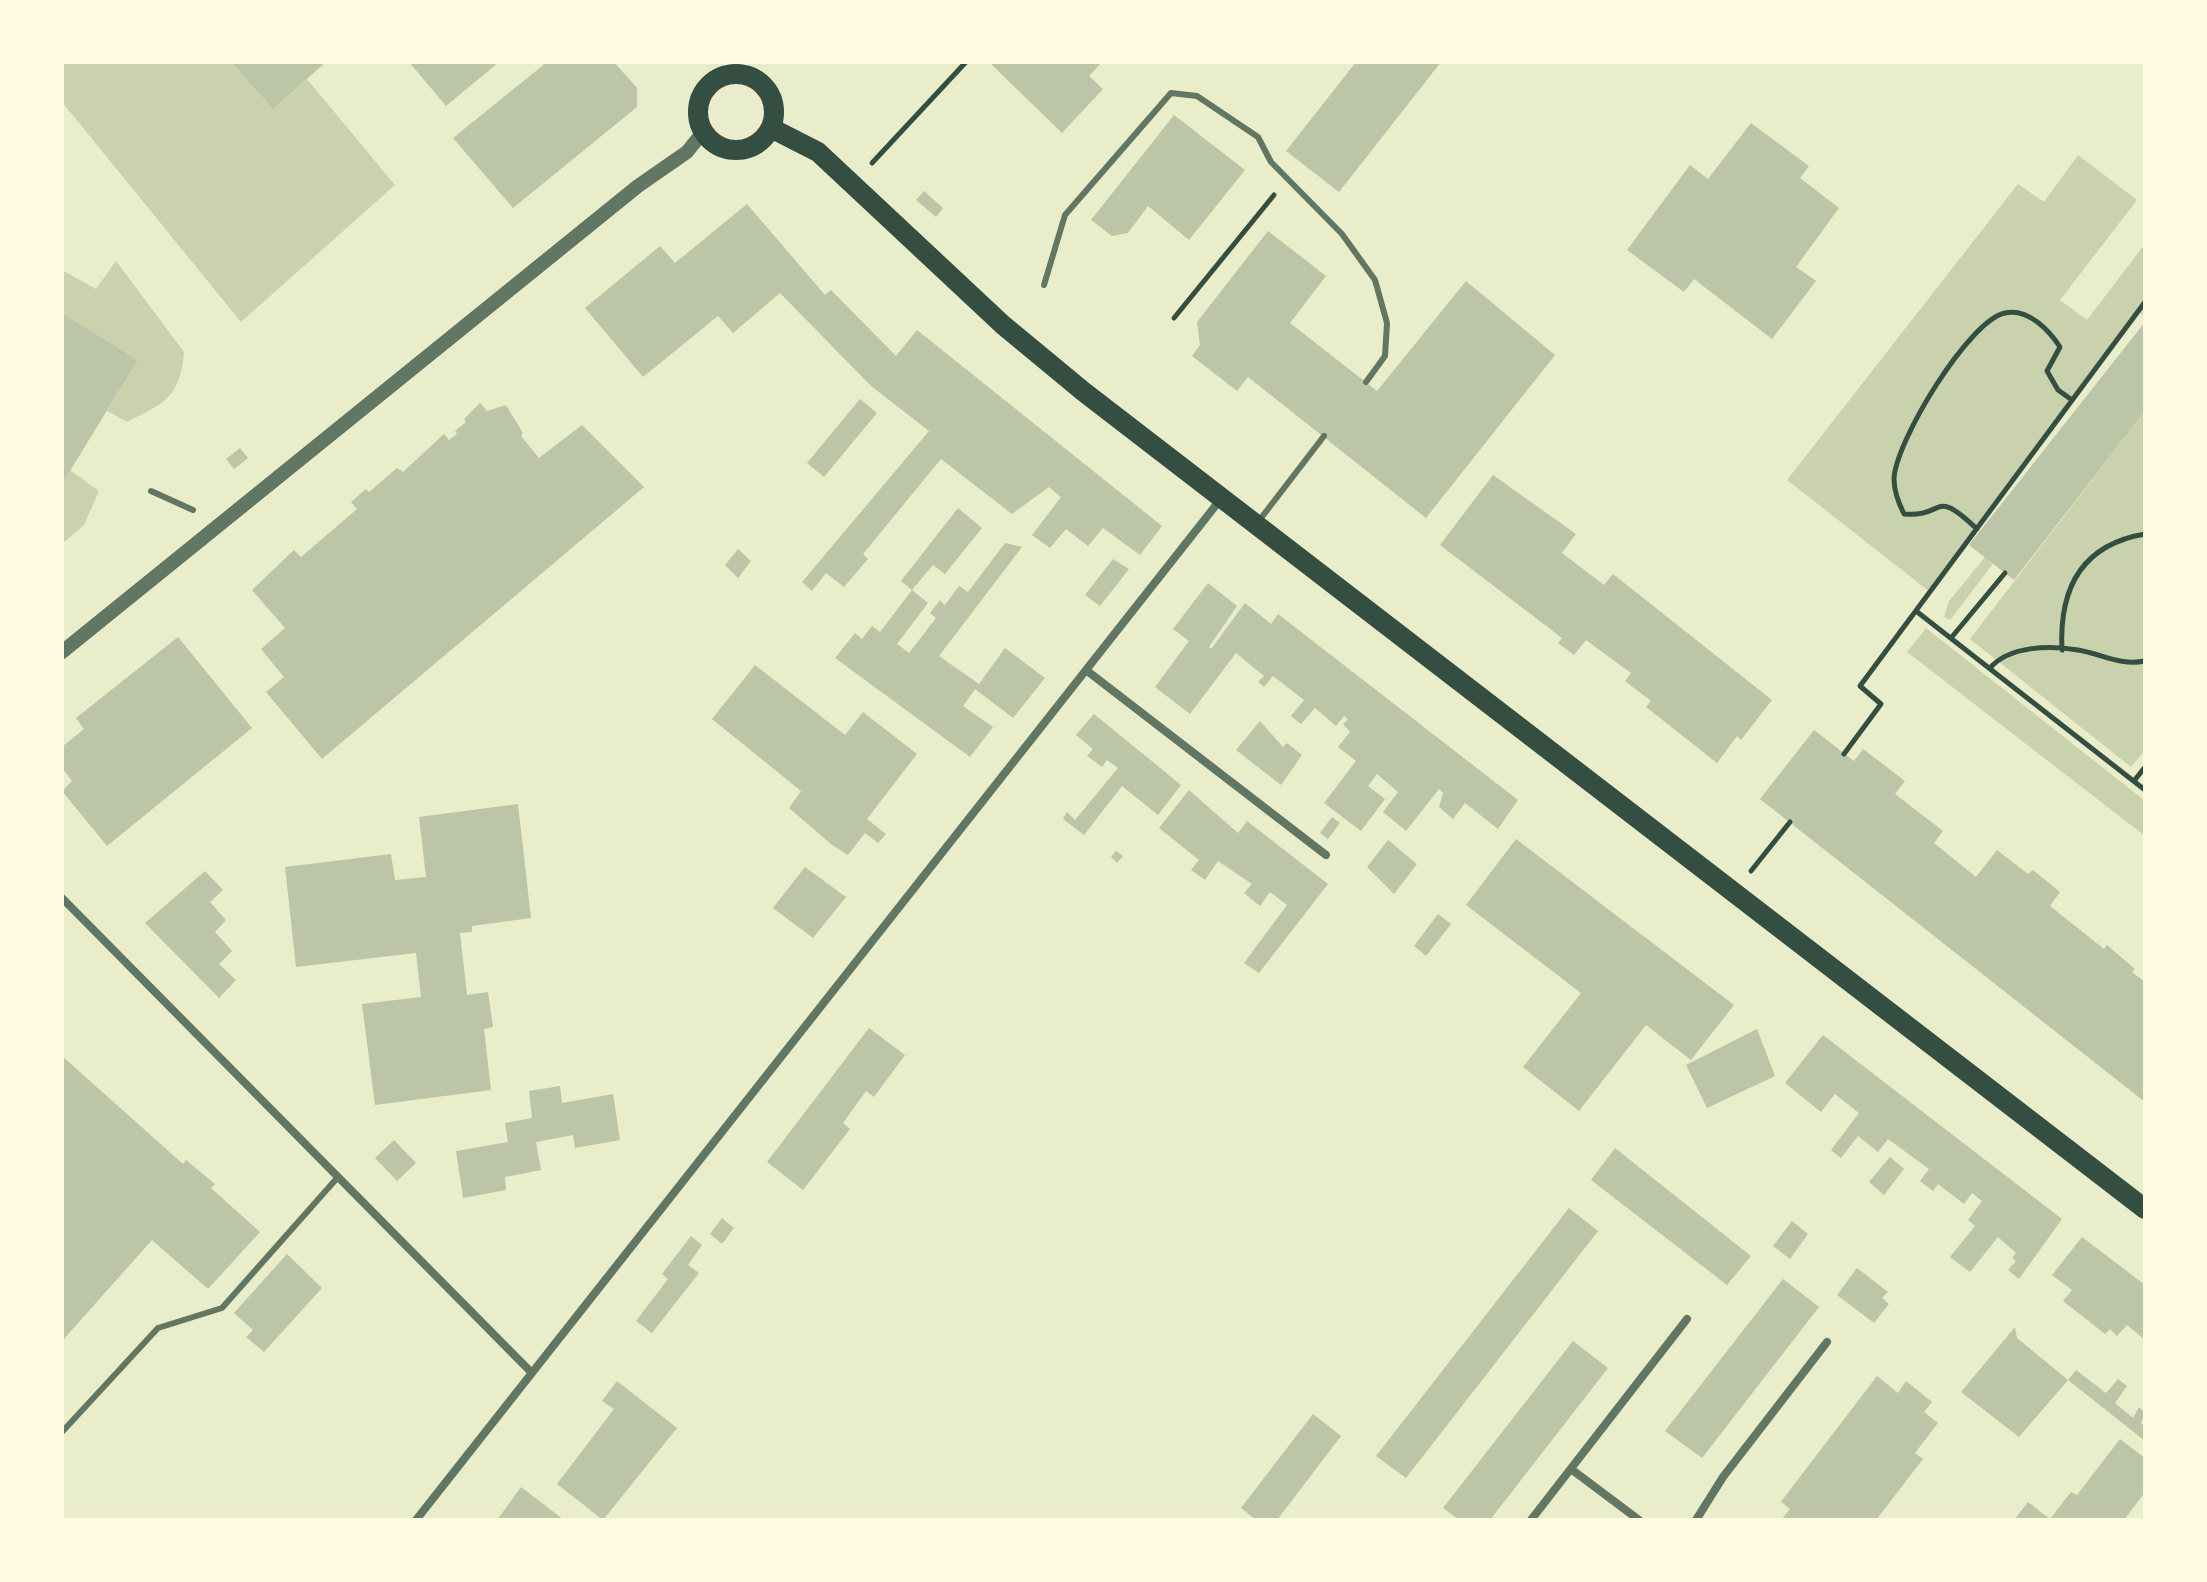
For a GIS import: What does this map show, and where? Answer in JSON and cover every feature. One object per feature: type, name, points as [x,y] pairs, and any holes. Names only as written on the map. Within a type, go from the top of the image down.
[{"type":"main road","points":[[728,68],[762,84],[774,104],[771,128],[755,145],[733,150],[721,148],[703,132],[699,121],[701,96],[728,68]]},
{"type":"main road","points":[[771,128],[818,152],[1003,325],[1255,525],[2145,1209]]},
{"type":"street","points":[[62,652],[638,186],[687,152],[703,132]]},
{"type":"street","points":[[416,1520],[530,1371],[1222,498]]},
{"type":"street","points":[[1086,670],[1326,855]]},
{"type":"street","points":[[62,898],[530,1371]]},
{"type":"street","points":[[1531,1520],[1687,1319]]},
{"type":"street","points":[[1696,1520],[1723,1477],[1827,1342]]},
{"type":"street","points":[[1571,1469],[1639,1520]]},
{"type":"lane","points":[[1044,285],[1065,215],[1171,93],[1197,96],[1258,137],[1271,162],[1342,234],[1375,280],[1387,323],[1385,356],[1366,382]]},
{"type":"lane","points":[[1255,525],[1324,436]]},
{"type":"lane","points":[[151,491],[193,510]]},
{"type":"lane","points":[[62,1432],[158,1328],[222,1308],[338,1177]]},
{"type":"path","points":[[852,184],[966,62]]},
{"type":"path","points":[[1174,318],[1288,179]]},
{"type":"path","points":[[1844,754],[1881,704],[1860,686],[2145,302]]},
{"type":"path","points":[[1977,529],[1956,509],[1945,505],[1918,515],[1904,514],[1896,498],[1894,477],[1907,432],[1964,348],[1997,316],[2018,313],[2032,319],[2050,332],[2060,347],[2047,371],[2058,390],[2072,400]]},
{"type":"path","points":[[2062,650],[2060,619],[2068,588],[2078,572],[2113,544],[2145,534]]},
{"type":"path","points":[[1951,638],[2005,573]]},
{"type":"path","points":[[1916,611],[2145,790]]},
{"type":"path","points":[[1990,668],[2000,656],[2032,649],[2078,650],[2111,661],[2145,661]]},
{"type":"path","points":[[2134,781],[2145,767]]},
{"type":"path","points":[[1733,893],[1790,822]]},
{"type":"green space","points":[[62,62],[231,62],[273,109],[307,79],[395,185],[241,322],[62,102]]},
{"type":"green space","points":[[2078,155],[2137,200],[2060,300],[2087,320],[2145,244],[2145,317],[2139,312],[1930,592],[1787,480],[2018,184],[2044,202]]},
{"type":"green space","points":[[116,261],[184,352],[179,380],[168,397],[127,422],[107,411],[138,360],[62,313],[62,270],[96,289]]},
{"type":"green space","points":[[2145,411],[2145,750],[2131,767],[1970,639]]},
{"type":"green space","points":[[70,470],[99,491],[84,525],[62,544],[62,484]]},
{"type":"green space","points":[[1985,557],[1993,564],[1950,620],[1944,617],[1949,601]]},
{"type":"green space","points":[[1926,628],[2145,801],[2145,836],[1907,652]]},
{"type":"building","points":[[231,62],[326,62],[273,109]]},
{"type":"building","points":[[409,62],[499,62],[446,106]]},
{"type":"building","points":[[547,62],[614,62],[637,88],[637,107],[513,208],[453,138]]},
{"type":"building","points":[[989,62],[1102,62],[1089,76],[1103,89],[1062,133]]},
{"type":"building","points":[[1356,62],[1441,62],[1339,192],[1286,151]]},
{"type":"building","points":[[1174,115],[1245,170],[1189,240],[1148,206],[1128,233],[1112,236],[1091,220]]},
{"type":"building","points":[[1751,123],[1809,166],[1800,178],[1839,208],[1796,267],[1816,281],[1772,339],[1694,279],[1684,292],[1627,250],[1690,165],[1708,179]]},
{"type":"building","points":[[924,191],[943,208],[936,217],[916,200]]},
{"type":"building","points":[[747,204],[825,295],[831,290],[896,356],[917,330],[1162,526],[1140,555],[1103,528],[1088,546],[1066,529],[1050,548],[1032,535],[1061,497],[1049,487],[1012,514],[941,459],[863,554],[868,559],[844,587],[826,573],[812,591],[802,582],[929,431],[871,386],[780,293],[733,333],[718,316],[643,377],[585,308],[660,246],[675,263]]},
{"type":"building","points":[[1268,231],[1326,276],[1290,323],[1377,391],[1466,281],[1555,355],[1426,518],[1248,377],[1237,391],[1192,356],[1200,345],[1197,322]]},
{"type":"building","points":[[62,313],[138,360],[62,484]]},
{"type":"building","points":[[2145,322],[2145,411],[2014,580],[1969,545]]},
{"type":"building","points":[[860,399],[877,413],[824,477],[807,463]]},
{"type":"building","points":[[480,403],[487,411],[506,405],[523,433],[521,436],[539,458],[582,425],[644,487],[322,759],[266,692],[284,677],[261,649],[285,628],[252,590],[294,550],[301,557],[357,509],[351,502],[366,489],[369,492],[397,468],[403,472],[444,434],[449,440],[457,434],[455,431]]},
{"type":"building","points":[[240,448],[248,458],[234,469],[226,459]]},
{"type":"building","points":[[1493,475],[1576,534],[1562,553],[1604,585],[1613,574],[1772,700],[1741,740],[1737,736],[1717,763],[1646,707],[1651,701],[1625,681],[1631,673],[1586,640],[1574,655],[1558,643],[1562,638],[1440,545]]},
{"type":"building","points":[[958,508],[982,528],[945,574],[933,565],[912,590],[901,581]]},
{"type":"building","points":[[1005,543],[1022,547],[939,656],[979,684],[1005,648],[1045,678],[1013,718],[975,689],[963,706],[993,727],[970,757],[835,658],[855,633],[862,639],[872,626],[880,632],[912,590],[928,603],[897,644],[909,653],[936,618],[930,613],[940,600],[945,605],[959,586],[968,592]]},
{"type":"building","points":[[738,549],[751,561],[738,578],[725,565]]},
{"type":"building","points":[[1113,559],[1129,569],[1100,606],[1085,595]]},
{"type":"building","points":[[1208,583],[1237,606],[1209,647],[1211,649],[1245,603],[1271,624],[1278,614],[1518,800],[1498,829],[1465,803],[1453,819],[1439,807],[1443,793],[1439,789],[1406,831],[1383,812],[1398,792],[1377,774],[1368,786],[1385,799],[1361,831],[1324,803],[1356,761],[1338,747],[1350,732],[1343,724],[1348,719],[1344,716],[1336,726],[1315,708],[1301,724],[1291,716],[1304,700],[1273,676],[1264,687],[1258,682],[1264,676],[1236,653],[1190,714],[1155,687],[1189,641],[1173,629]]},
{"type":"building","points":[[178,637],[252,728],[107,846],[62,791],[72,781],[62,768],[62,747],[84,729],[76,718]]},
{"type":"building","points":[[755,665],[845,735],[863,712],[917,754],[867,819],[886,834],[878,843],[865,833],[848,855],[831,844],[789,808],[801,791],[712,719]]},
{"type":"building","points":[[1094,714],[1181,785],[1158,815],[1122,786],[1084,835],[1063,819],[1067,812],[1075,820],[1118,768],[1107,760],[1102,767],[1087,756],[1093,749],[1076,735]]},
{"type":"building","points":[[1260,721],[1283,747],[1287,743],[1302,755],[1281,785],[1236,750]]},
{"type":"building","points":[[1814,730],[1854,761],[1863,749],[1905,781],[1895,794],[1943,831],[1934,843],[1976,877],[1997,850],[2028,874],[2033,870],[2060,892],[2050,906],[2104,949],[2107,945],[2135,969],[2132,972],[2145,982],[2145,1102],[1760,799]]},
{"type":"building","points":[[1189,790],[1238,833],[1247,821],[1328,884],[1259,973],[1244,963],[1287,905],[1270,892],[1260,906],[1244,893],[1252,884],[1218,861],[1205,880],[1191,870],[1199,860],[1159,828]]},
{"type":"building","points":[[518,804],[531,918],[472,926],[472,932],[460,933],[467,995],[488,992],[493,1027],[484,1029],[491,1090],[375,1105],[362,1004],[421,997],[416,953],[296,967],[285,867],[391,854],[395,880],[426,877],[419,817]]},
{"type":"building","points":[[1332,817],[1340,823],[1328,839],[1320,833]]},
{"type":"building","points":[[1516,839],[1734,1005],[1691,1060],[1646,1025],[1579,1111],[1523,1067],[1581,993],[1466,905]]},
{"type":"building","points":[[1388,840],[1417,864],[1394,894],[1367,867]]},
{"type":"building","points":[[1116,851],[1123,856],[1117,863],[1111,857]]},
{"type":"building","points":[[805,867],[846,897],[813,938],[773,908]]},
{"type":"building","points":[[205,871],[223,890],[210,902],[226,920],[215,932],[232,951],[219,964],[236,980],[219,998],[145,923]]},
{"type":"building","points":[[1438,914],[1451,924],[1426,956],[1414,946]]},
{"type":"building","points":[[869,1028],[905,1055],[874,1097],[866,1091],[843,1123],[850,1129],[803,1190],[767,1162]]},
{"type":"building","points":[[1757,1029],[1775,1076],[1707,1108],[1686,1065]]},
{"type":"building","points":[[1823,1035],[2062,1219],[2019,1279],[2008,1270],[2016,1261],[2012,1258],[2016,1253],[1998,1237],[1970,1272],[1950,1257],[1975,1226],[1968,1220],[1982,1201],[1972,1193],[1964,1204],[1938,1184],[1933,1191],[1920,1181],[1929,1169],[1888,1139],[1878,1152],[1858,1136],[1841,1158],[1831,1150],[1859,1113],[1835,1094],[1821,1112],[1785,1083]]},
{"type":"building","points":[[62,1056],[183,1164],[186,1160],[215,1184],[211,1188],[260,1232],[208,1289],[152,1240],[62,1341]]},
{"type":"building","points":[[560,1086],[562,1103],[613,1094],[620,1140],[575,1148],[573,1135],[536,1142],[541,1170],[505,1177],[506,1190],[463,1198],[456,1151],[508,1142],[505,1123],[532,1118],[529,1091]]},
{"type":"building","points":[[394,1140],[416,1163],[397,1181],[375,1158]]},
{"type":"building","points":[[1615,1148],[1751,1256],[1727,1285],[1591,1180]]},
{"type":"building","points":[[1890,1157],[1904,1169],[1884,1195],[1869,1182]]},
{"type":"building","points":[[1569,1208],[1598,1231],[1406,1478],[1376,1456]]},
{"type":"building","points":[[722,1218],[734,1228],[722,1244],[710,1234]]},
{"type":"building","points":[[1792,1221],[1808,1234],[1790,1259],[1773,1246]]},
{"type":"building","points":[[691,1236],[702,1245],[688,1265],[699,1273],[652,1333],[636,1321],[668,1279],[662,1274]]},
{"type":"building","points":[[2082,1237],[2145,1285],[2145,1340],[2127,1325],[2117,1336],[2110,1329],[2105,1334],[2063,1301],[2072,1290],[2052,1275]]},
{"type":"building","points":[[287,1254],[322,1288],[264,1352],[246,1337],[253,1330],[234,1313]]},
{"type":"building","points":[[1857,1268],[1888,1292],[1882,1298],[1889,1304],[1874,1323],[1837,1295]]},
{"type":"building","points":[[1783,1279],[1819,1307],[1702,1458],[1665,1431]]},
{"type":"building","points":[[2015,1327],[2017,1338],[2068,1380],[2019,1437],[1961,1392]]},
{"type":"building","points":[[1573,1341],[1608,1368],[1490,1520],[1459,1520],[1443,1508]]},
{"type":"building","points":[[2076,1370],[2106,1393],[2118,1379],[2127,1386],[2115,1403],[2133,1418],[2139,1407],[2145,1413],[2141,1423],[2145,1427],[2145,1441],[2068,1380]]},
{"type":"building","points":[[1877,1376],[1898,1393],[1906,1381],[1932,1402],[1924,1412],[1938,1423],[1915,1453],[1923,1459],[1876,1520],[1781,1520],[1790,1509],[1781,1502],[1783,1499]]},
{"type":"building","points":[[617,1381],[677,1428],[603,1520],[557,1484],[614,1409],[602,1401]]},
{"type":"building","points":[[1313,1414],[1341,1436],[1277,1520],[1256,1520],[1241,1508]]},
{"type":"building","points":[[2120,1439],[2145,1458],[2145,1492],[2124,1520],[2014,1520],[2028,1502],[2050,1519],[2071,1492],[2077,1495]]},
{"type":"building","points":[[521,1487],[564,1520],[497,1520]]}]
